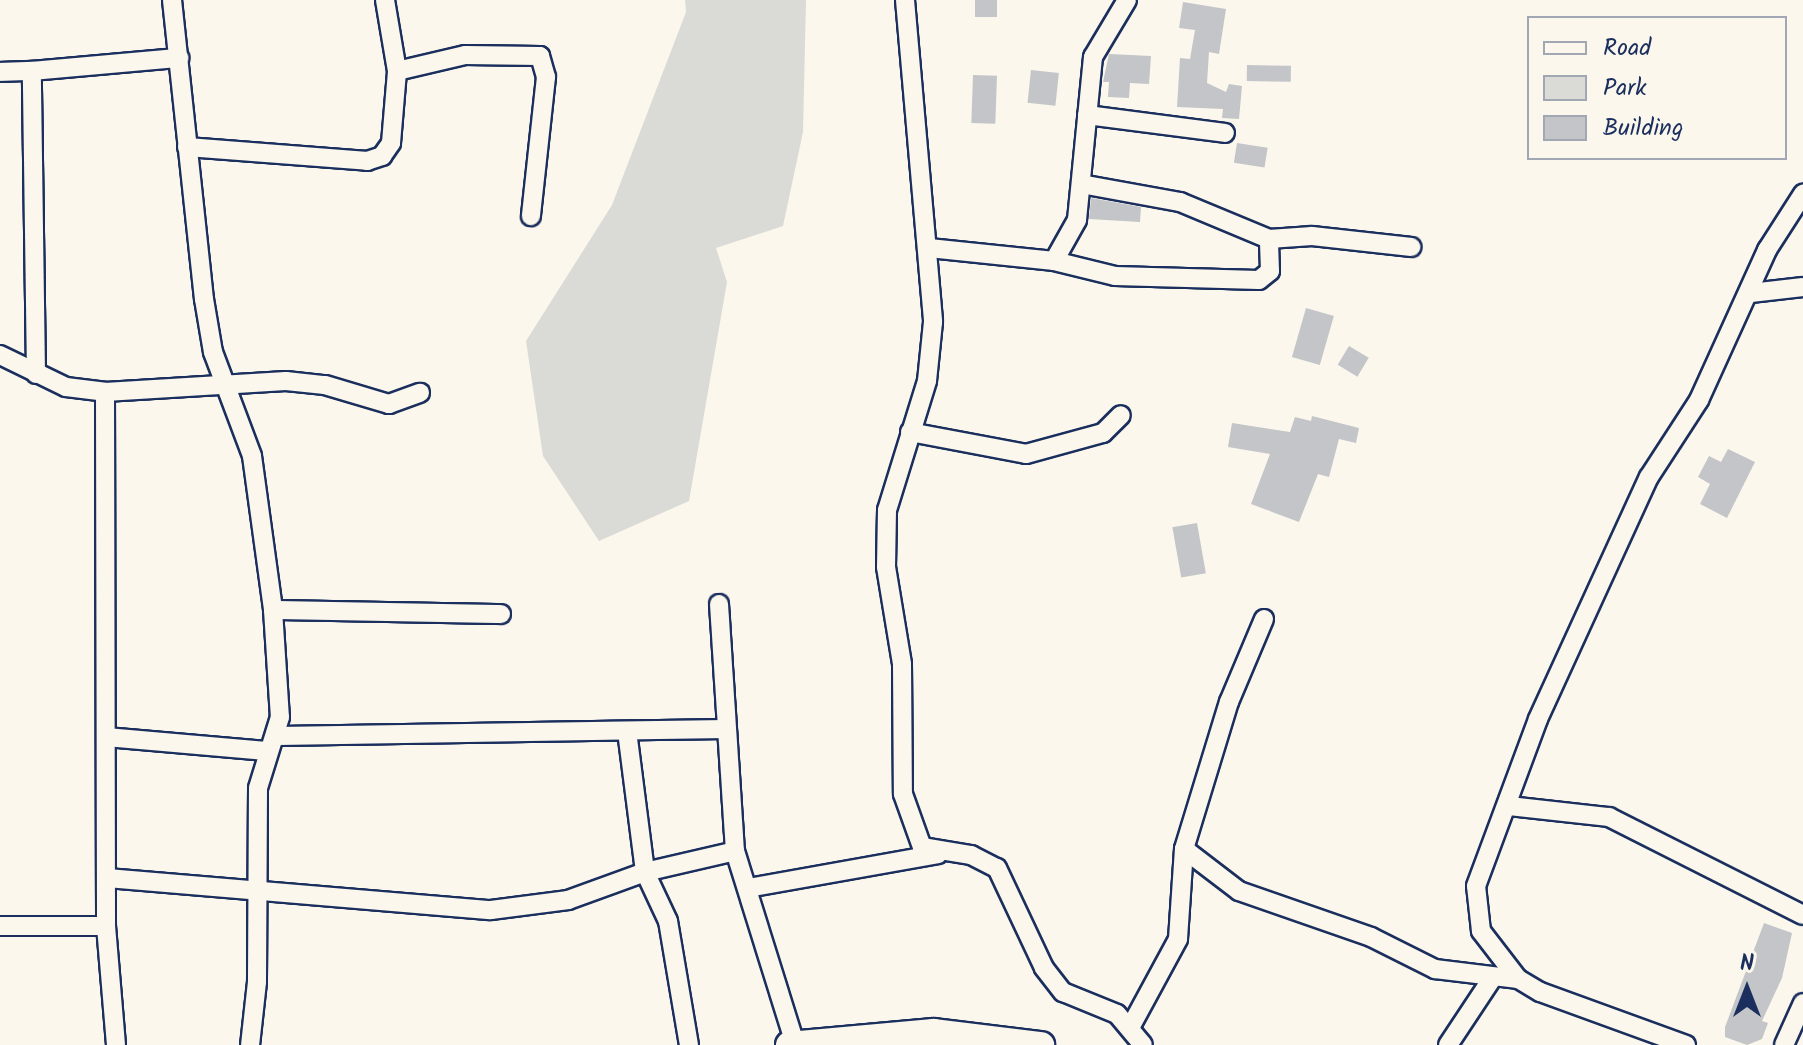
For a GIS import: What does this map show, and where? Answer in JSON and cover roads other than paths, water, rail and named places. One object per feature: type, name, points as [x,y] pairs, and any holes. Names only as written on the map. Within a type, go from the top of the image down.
[{"type":"main road","points":[[792,1044],[933,1032],[1041,1045]]},
{"type":"street","points":[[172,0],[204,299],[223,385],[252,456],[273,610],[272,744],[258,788],[250,1045]]},
{"type":"street","points":[[187,147],[367,161],[382,156],[391,143],[397,71],[385,0]]},
{"type":"street","points":[[905,0],[929,248],[933,322],[927,381],[887,510],[886,567],[902,664],[903,794],[922,847],[940,854]]},
{"type":"street","points":[[1054,261],[1077,220],[1093,57],[1127,0]]},
{"type":"street","points":[[397,71],[465,55],[540,56],[546,77],[531,216]]},
{"type":"street","points":[[0,72],[179,58]]},
{"type":"street","points":[[32,71],[36,374]]},
{"type":"street","points":[[1087,115],[1225,133]]},
{"type":"street","points":[[1081,184],[1180,202],[1269,239],[1312,236],[1411,247]]},
{"type":"street","points":[[1686,1045],[1638,1037],[1518,979],[1481,931],[1474,909],[1476,886],[1509,806],[1538,719],[1649,477],[1699,400],[1751,293],[1767,250],[1803,194]]},
{"type":"street","points":[[929,248],[1054,261],[1115,276],[1259,280],[1270,271],[1269,239]]},
{"type":"street","points":[[1751,293],[1803,287]]},
{"type":"street","points":[[0,355],[36,374],[105,392],[223,385],[325,385],[389,404],[420,393]]},
{"type":"street","points":[[105,392],[106,926],[116,1045]]},
{"type":"street","points":[[910,432],[1026,454],[1091,437],[1121,415]]},
{"type":"street","points":[[719,604],[735,851],[792,1044]]},
{"type":"street","points":[[273,610],[501,614]]},
{"type":"street","points":[[1131,1026],[1178,939],[1184,849],[1229,702],[1264,619]]},
{"type":"street","points":[[106,737],[272,744],[727,729]]},
{"type":"street","points":[[627,731],[645,872],[668,921],[689,1045]]},
{"type":"street","points":[[1509,806],[1609,817],[1803,915]]},
{"type":"street","points":[[1184,849],[1239,891],[1371,937],[1435,969],[1491,980],[1518,979]]},
{"type":"street","points":[[107,878],[256,894],[491,910],[568,900],[645,872],[735,851]]},
{"type":"street","points":[[748,888],[940,854],[971,855],[997,868],[1044,968],[1063,992],[1131,1026],[1143,1045]]},
{"type":"street","points":[[0,926],[106,926]]},
{"type":"street","points":[[1448,1045],[1491,980]]},
{"type":"street","points":[[1784,1045],[1803,1003]]}]
